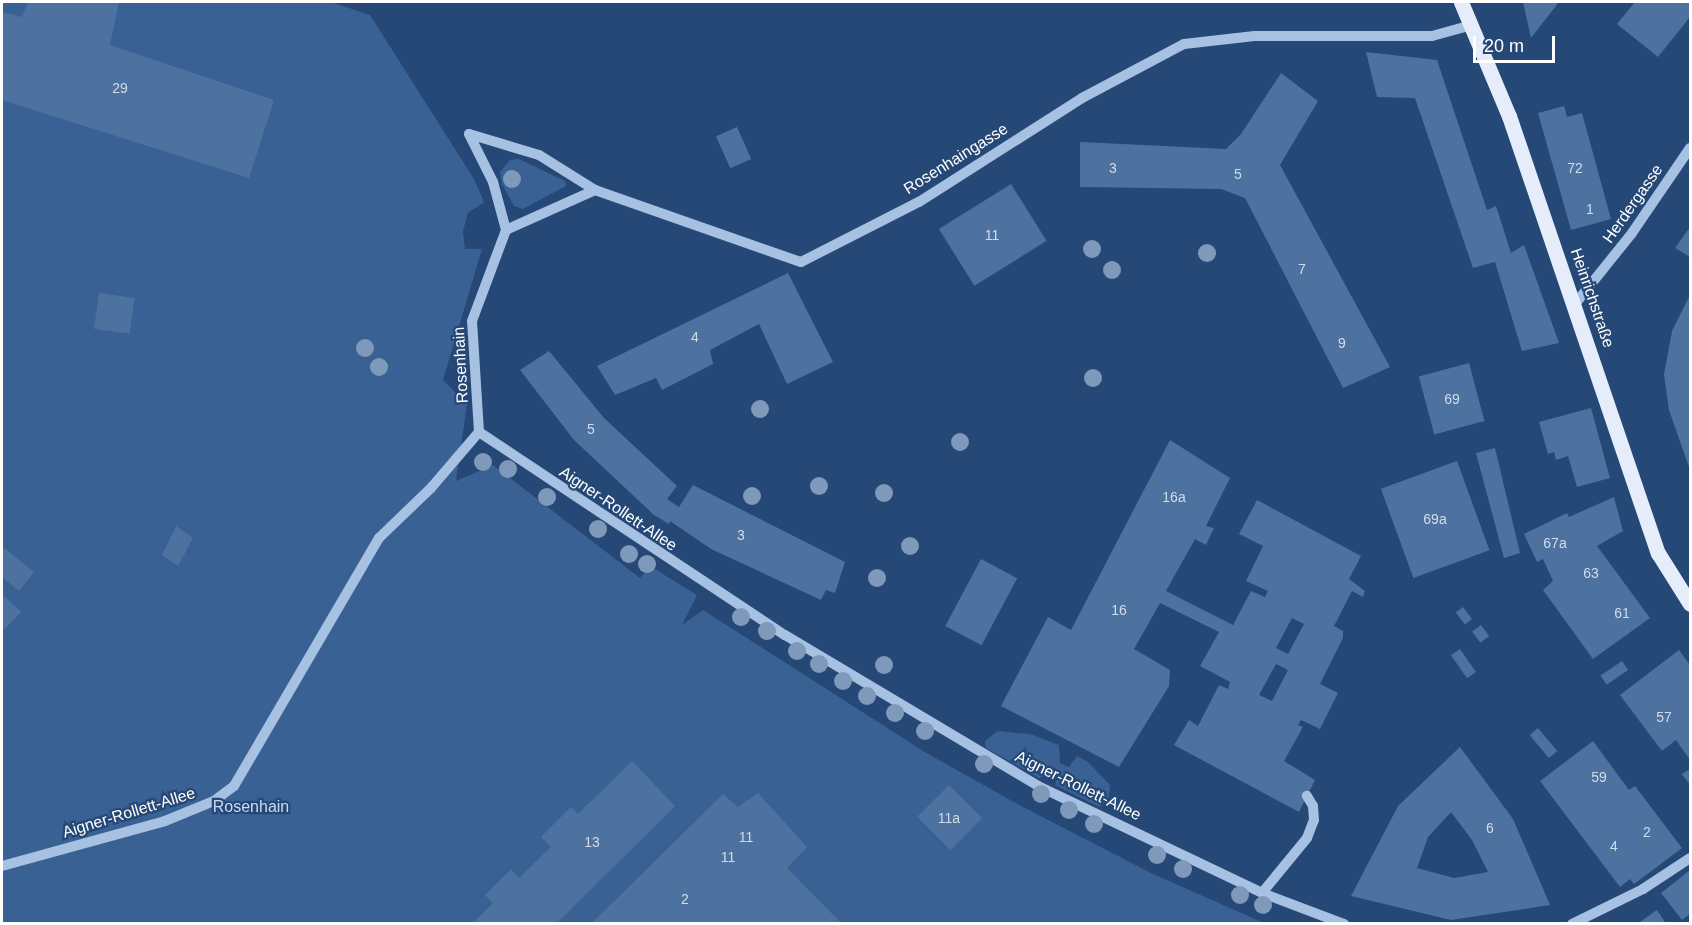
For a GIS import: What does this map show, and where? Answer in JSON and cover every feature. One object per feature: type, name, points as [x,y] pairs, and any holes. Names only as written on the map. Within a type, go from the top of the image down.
[{"type":"main road","name":"Heinrichstraße","points":[[1461,2],[1509,116],[1658,553],[1690,604]]},
{"type":"street","name":"Rosenhaingasse","points":[[506,230],[493,182],[469,134],[539,155],[595,190],[801,262],[919,202],[1082,98],[1184,44],[1255,36],[1431,36],[1472,25]]},
{"type":"street","name":"Herdergasse","points":[[1575,304],[1632,233],[1690,148]]},
{"type":"street","points":[[506,230],[595,190]]},
{"type":"street","name":"Rosenhain","points":[[479,432],[472,321],[506,230]]},
{"type":"street","name":"Aigner-Rollett-Allee","points":[[2,866],[165,821],[214,801],[234,786],[379,538],[431,488],[479,432],[640,542],[956,738],[1038,786],[1262,893],[1344,924]]},
{"type":"street","points":[[1262,893],[1307,838],[1314,820],[1313,806],[1307,796]]},
{"type":"street","points":[[1572,924],[1643,889],[1690,858]]},
{"type":"green space","points":[[2,2],[331,2],[370,15],[474,179],[484,202],[468,213],[463,231],[465,249],[482,249],[443,380],[467,404],[456,481],[493,465],[640,578],[650,566],[697,595],[682,625],[703,610],[928,754],[1023,807],[1151,873],[1264,923],[2,924]]},
{"type":"green space","points":[[519,159],[565,181],[566,186],[523,209],[514,206],[502,184],[500,172],[510,160]]},
{"type":"green space","points":[[998,731],[1030,734],[1059,745],[1060,763],[1069,767],[1077,756],[1088,762],[1110,785],[1108,803],[1099,807],[1055,785],[1059,773],[1054,771],[1039,778],[986,748],[985,741]]},
{"type":"building","points":[[28,2],[119,2],[110,45],[274,100],[249,178],[2,100],[2,12],[22,17]]},
{"type":"building","points":[[1523,2],[1559,2],[1531,38]]},
{"type":"building","points":[[1635,2],[1690,2],[1690,17],[1658,57],[1617,24]]},
{"type":"building","points":[[1366,52],[1437,60],[1487,210],[1496,206],[1511,253],[1524,245],[1559,343],[1522,351],[1495,262],[1473,268],[1415,98],[1377,97]]},
{"type":"building","points":[[1281,73],[1318,101],[1280,165],[1390,367],[1343,388],[1245,198],[1221,189],[1080,187],[1080,142],[1226,149],[1241,134]]},
{"type":"building","points":[[1564,106],[1567,117],[1582,113],[1611,219],[1571,230],[1538,113]]},
{"type":"building","points":[[737,127],[751,159],[730,168],[716,136]]},
{"type":"building","points":[[1011,184],[1047,241],[974,286],[939,229]]},
{"type":"building","points":[[1690,227],[1690,257],[1675,248]]},
{"type":"building","points":[[788,273],[833,362],[787,384],[759,324],[710,350],[713,364],[662,390],[656,378],[615,395],[597,366]]},
{"type":"building","points":[[99,293],[135,298],[130,334],[94,329]]},
{"type":"building","points":[[1690,295],[1690,470],[1669,410],[1664,374],[1672,331]]},
{"type":"building","points":[[549,351],[604,418],[677,486],[667,499],[679,507],[693,485],[845,562],[835,593],[826,590],[821,600],[711,549],[670,521],[669,524],[654,515],[574,440],[520,370]]},
{"type":"building","points":[[1469,363],[1485,421],[1434,434],[1419,376]]},
{"type":"building","points":[[1591,408],[1610,478],[1577,487],[1568,456],[1556,460],[1554,452],[1548,454],[1539,422]]},
{"type":"building","points":[[1170,440],[1230,478],[1206,526],[1214,528],[1206,545],[1195,539],[1166,591],[1233,625],[1251,591],[1265,597],[1268,591],[1246,581],[1263,546],[1239,534],[1257,500],[1361,556],[1349,579],[1365,591],[1363,597],[1352,591],[1334,626],[1343,631],[1343,638],[1320,684],[1338,693],[1320,729],[1301,720],[1298,725],[1303,727],[1284,761],[1315,780],[1299,812],[1174,745],[1189,720],[1198,726],[1219,685],[1228,689],[1230,682],[1200,666],[1219,632],[1160,603],[1134,649],[1170,670],[1169,686],[1119,767],[1001,706],[1048,617],[1071,630]],"holes":[[[1292,618],[1304,624],[1288,654],[1276,648]],[[1276,664],[1288,670],[1272,701],[1259,695]]]},
{"type":"building","points":[[1495,448],[1520,553],[1504,558],[1476,453]]},
{"type":"building","points":[[1457,461],[1489,550],[1413,578],[1381,489]]},
{"type":"building","points":[[1614,497],[1623,531],[1597,546],[1650,618],[1593,659],[1543,590],[1553,581],[1543,559],[1537,562],[1524,534],[1567,513],[1569,517]]},
{"type":"building","points":[[176,526],[193,538],[178,566],[162,555]]},
{"type":"building","points":[[2,546],[34,572],[19,591],[2,577]]},
{"type":"building","points":[[981,559],[1017,578],[982,645],[945,626]]},
{"type":"building","points":[[2,594],[21,612],[2,632]]},
{"type":"building","points":[[1463,607],[1472,619],[1465,624],[1456,612]]},
{"type":"building","points":[[1481,625],[1489,636],[1480,643],[1472,631]]},
{"type":"building","points":[[1460,649],[1476,672],[1467,678],[1451,655]]},
{"type":"building","points":[[1679,650],[1690,665],[1690,760],[1676,740],[1662,751],[1620,695]]},
{"type":"building","points":[[1622,661],[1628,670],[1607,685],[1600,676]]},
{"type":"building","points":[[1538,728],[1557,751],[1549,758],[1530,735]]},
{"type":"building","points":[[1593,741],[1629,790],[1635,786],[1682,848],[1634,884],[1630,879],[1620,887],[1540,781]]},
{"type":"building","points":[[1460,747],[1513,819],[1550,905],[1451,920],[1351,896],[1398,806]],"holes":[[[1451,812],[1472,840],[1488,872],[1454,878],[1417,868],[1428,837]]]},
{"type":"building","points":[[632,761],[675,806],[556,924],[472,924],[493,903],[485,895],[511,869],[519,878],[551,847],[541,837],[571,807],[578,814]]},
{"type":"building","points":[[1690,769],[1690,785],[1682,774]]},
{"type":"building","points":[[949,785],[982,818],[950,850],[917,817]]},
{"type":"building","points":[[758,793],[807,847],[787,868],[842,924],[591,924],[723,794],[738,807]]},
{"type":"building","points":[[1690,870],[1690,914],[1682,920],[1661,893]]},
{"type":"building","points":[[1657,910],[1665,922],[1637,924]]}]
